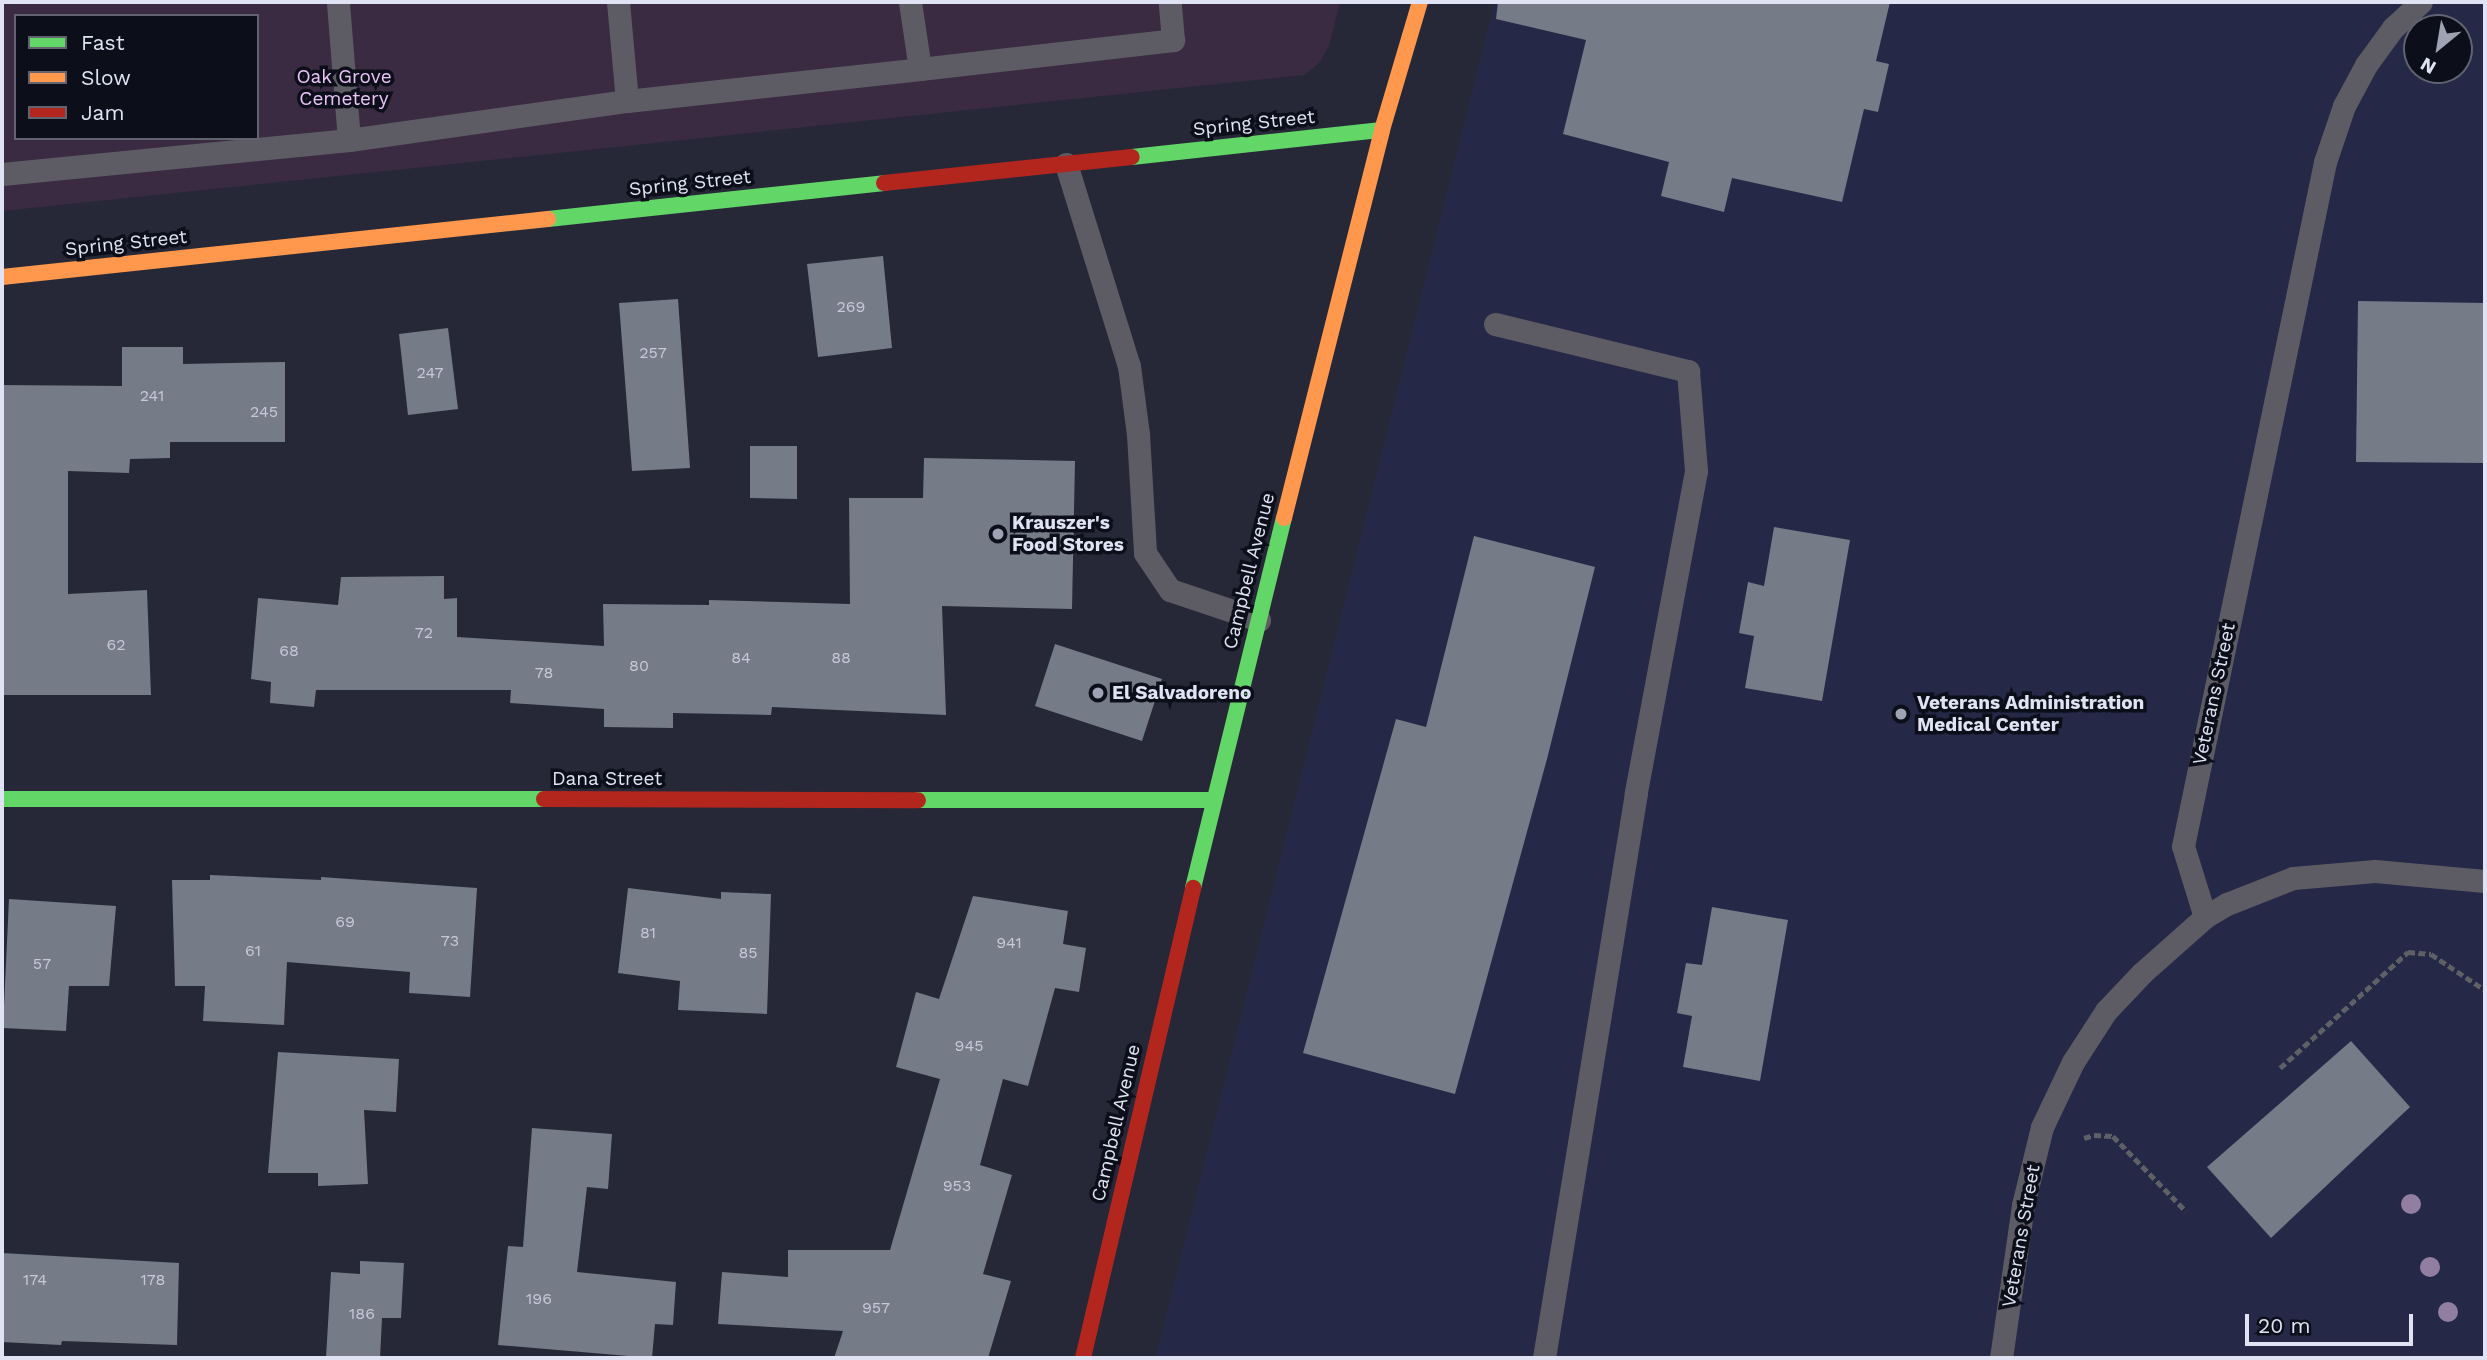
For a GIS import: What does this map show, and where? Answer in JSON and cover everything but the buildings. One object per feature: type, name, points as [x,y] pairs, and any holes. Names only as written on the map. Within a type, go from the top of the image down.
[{"type":"main road","name":"Campbell Avenue","points":[[1083,1358],[1213,800],[1382,130],[1420,2]]},
{"type":"main road","name":"Spring Street","points":[[2,278],[1382,130]]},
{"type":"main road","name":"Dana Street","points":[[2,799],[1213,800]]},
{"type":"lane","points":[[338,2],[349,140]]},
{"type":"lane","points":[[618,2],[627,100]]},
{"type":"lane","points":[[910,2],[920,69]]},
{"type":"lane","points":[[2,174],[349,140],[627,100],[1173,40],[1170,2]]},
{"type":"lane","name":"Veterans Street","points":[[2001,1358],[2023,1205],[2042,1127],[2073,1062],[2106,1011],[2142,973],[2205,916],[2183,846],[2325,162],[2344,106],[2366,65],[2393,28],[2421,2]]},
{"type":"lane","points":[[1066,164],[1129,366],[1138,434],[1145,553],[1170,590],[1259,620]]},
{"type":"lane","points":[[1495,324],[1688,371],[1696,471],[1636,793],[1544,1358]]},
{"type":"lane","points":[[2205,916],[2227,904],[2293,878],[2375,871],[2485,881]]},
{"type":"path","points":[[2280,1068],[2408,952],[2431,954],[2485,990]]},
{"type":"path","points":[[2079,1142],[2094,1135],[2113,1136],[2186,1212]]},
{"type":"shaded area","name":"Veterans Administration Medical Center","points":[[1495,2],[2485,2],[2485,1358],[1156,1358]]},
{"type":"green space","name":"Oak Grove Cemetery","points":[[2,2],[1340,2],[1329,46],[1319,63],[1304,75],[2,211]]},
{"type":"traffic: fast","points":[[1132,157],[1382,130]]},
{"type":"traffic: fast","points":[[548,219],[884,183]]},
{"type":"traffic: fast","points":[[1193,888],[1284,518]]},
{"type":"traffic: fast","points":[[2,799],[544,799]]},
{"type":"traffic: fast","points":[[918,800],[1213,800]]},
{"type":"traffic: slow","points":[[1284,518],[1382,130],[1420,2]]},
{"type":"traffic: slow","points":[[2,277],[548,219]]},
{"type":"traffic: jam","points":[[884,183],[1132,157]]},
{"type":"traffic: jam","points":[[544,799],[918,800]]},
{"type":"traffic: jam","points":[[1083,1358],[1193,888]]},
{"type":"place","name":"Krauszer's Food Stores","points":[[998,534]]},
{"type":"place","name":"El Salvadoreno","points":[[1098,693]]},
{"type":"place","name":"Veterans Administration Medical Center","points":[[1901,714]]}]
